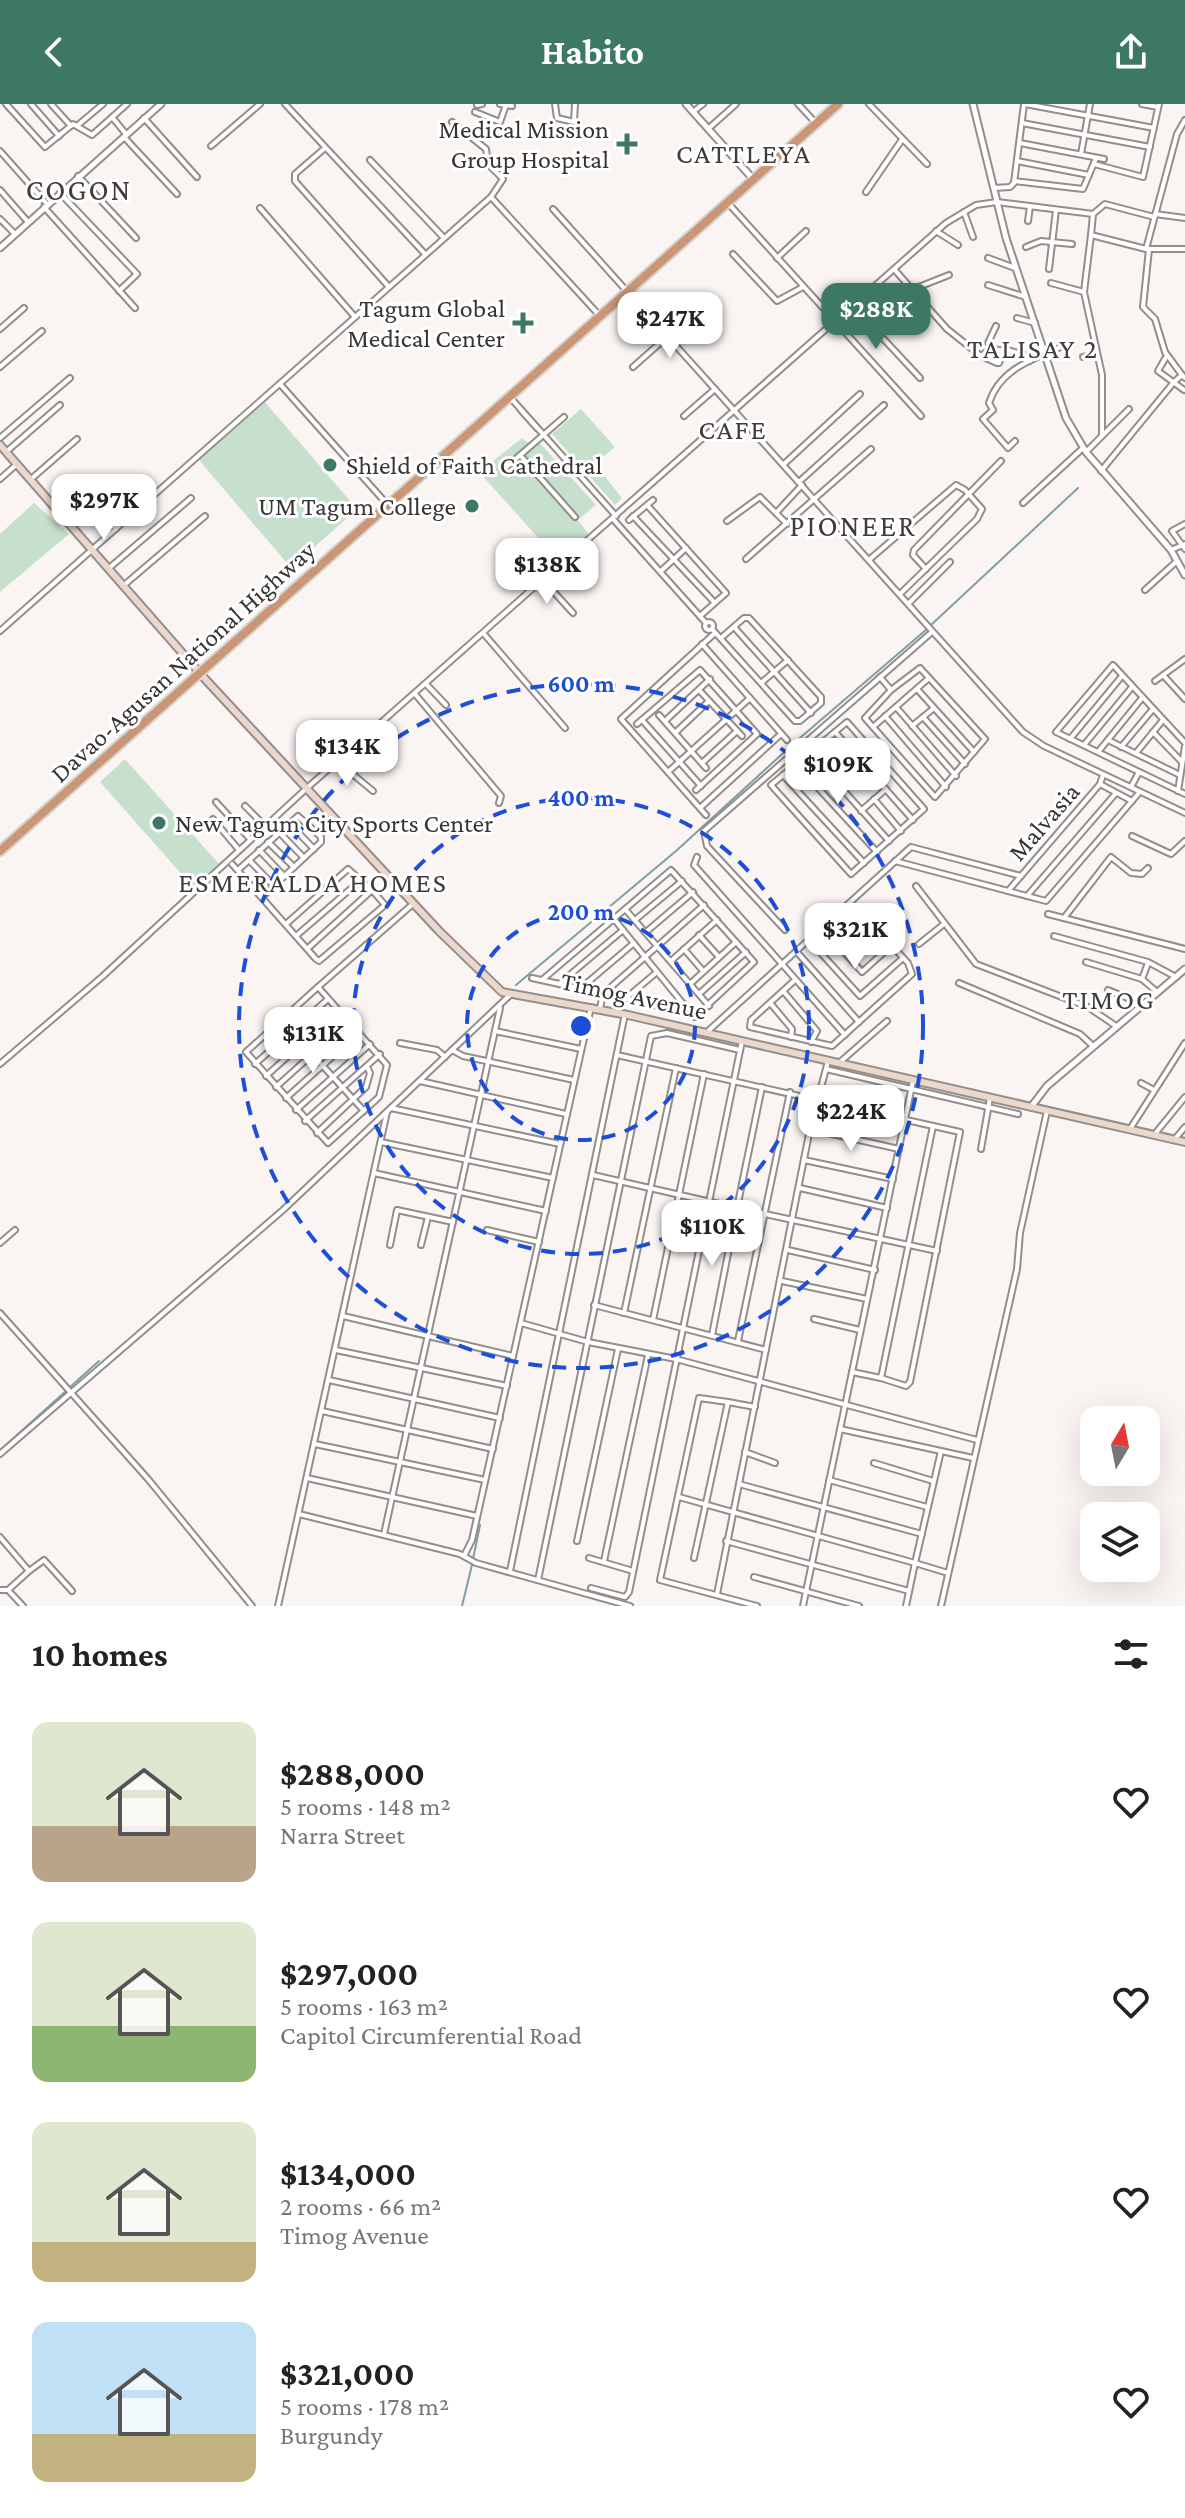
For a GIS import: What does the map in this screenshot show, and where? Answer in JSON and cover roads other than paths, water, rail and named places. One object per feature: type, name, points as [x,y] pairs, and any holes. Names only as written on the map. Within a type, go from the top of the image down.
[{"type":"highway","name":"Davao-Agusan National Highway","points":[[702,223],[728,203],[830,104]]},
{"type":"highway","name":"Davao-Agusan National Highway","points":[[376,515],[838,104]]},
{"type":"highway","name":"Davao-Agusan National Highway","points":[[4,845],[426,469]]},
{"type":"main road","points":[[0,445],[199,672],[483,976],[509,996]]},
{"type":"main road","name":"Timog Avenue","points":[[509,996],[544,997],[625,1014],[742,1041],[827,1065],[839,1063],[1185,1142]]},
{"type":"street","points":[[6,104],[43,146],[71,126],[78,125],[103,104]]},
{"type":"street","points":[[31,104],[59,136]]},
{"type":"street","points":[[92,104],[97,109]]},
{"type":"street","points":[[78,125],[90,135],[127,104]]},
{"type":"street","points":[[0,248],[161,104]]},
{"type":"street","points":[[211,146],[260,104]]},
{"type":"street","points":[[285,104],[425,254]]},
{"type":"street","points":[[500,104],[512,106]]},
{"type":"street","points":[[555,104],[557,118],[574,122],[575,104]]},
{"type":"street","points":[[686,104],[752,178]]},
{"type":"street","points":[[693,109],[703,104]]},
{"type":"street","points":[[708,129],[736,104]]},
{"type":"street","points":[[798,104],[813,120]]},
{"type":"street","points":[[869,104],[901,141],[927,164]]},
{"type":"street","points":[[973,104],[997,202],[1066,418],[1084,450],[1171,550],[1185,575]]},
{"type":"street","points":[[993,188],[1010,187],[1014,181],[1024,104],[1154,128]]},
{"type":"street","points":[[1081,154],[1090,104]]},
{"type":"street","points":[[1020,143],[1081,154],[1141,178],[1158,106],[1142,104]]},
{"type":"street","points":[[54,105],[71,126]]},
{"type":"street","points":[[475,112],[500,122],[506,105]]},
{"type":"street","points":[[112,117],[177,194]]},
{"type":"street","points":[[144,118],[197,177]]},
{"type":"street","points":[[1101,471],[1174,382],[1183,377],[1167,356],[1155,319],[1143,307],[1147,249],[1154,216],[1177,134],[1185,120]]},
{"type":"street","points":[[0,631],[491,197],[503,179],[488,164],[486,149],[452,122]]},
{"type":"street","points":[[1022,123],[1150,147]]},
{"type":"street","points":[[866,192],[901,141]]},
{"type":"street","points":[[325,148],[295,174],[295,181],[389,287]]},
{"type":"street","points":[[0,151],[135,308]]},
{"type":"street","points":[[1095,161],[1104,159]]},
{"type":"street","points":[[370,160],[444,238]]},
{"type":"street","points":[[1017,161],[1089,175]]},
{"type":"street","points":[[1014,181],[1083,189],[1095,161]]},
{"type":"street","points":[[78,176],[136,238]]},
{"type":"street","points":[[0,190],[28,222]]},
{"type":"street","points":[[60,193],[137,274],[119,291]]},
{"type":"street","points":[[491,197],[599,315]]},
{"type":"street","points":[[0,1064],[103,976],[307,788],[936,231],[964,212],[997,202],[1093,214]]},
{"type":"street","points":[[728,203],[921,416]]},
{"type":"street","points":[[1102,435],[1104,401],[1084,292],[1093,214],[1105,204],[1154,216],[1185,218]]},
{"type":"street","points":[[1028,221],[1030,206]]},
{"type":"street","points":[[260,208],[355,317]]},
{"type":"street","points":[[553,209],[1026,736],[1185,813]]},
{"type":"street","points":[[1049,269],[1056,210]]},
{"type":"street","points":[[964,212],[973,237]]},
{"type":"street","points":[[0,219],[15,234]]},
{"type":"street","points":[[777,258],[806,231]]},
{"type":"street","points":[[936,231],[958,245]]},
{"type":"street","points":[[1091,235],[1147,249],[1185,249]]},
{"type":"street","points":[[1026,247],[1041,241],[1072,244]]},
{"type":"street","points":[[733,254],[777,301],[803,287]]},
{"type":"street","points":[[988,258],[1017,269]]},
{"type":"street","points":[[894,269],[947,329],[981,356],[998,363],[1003,352]]},
{"type":"street","points":[[911,290],[949,275]]},
{"type":"street","points":[[1051,283],[1084,292]]},
{"type":"street","points":[[988,285],[1028,298]]},
{"type":"street","points":[[852,305],[920,378]]},
{"type":"street","points":[[0,329],[24,308]]},
{"type":"street","points":[[1017,318],[1035,323]]},
{"type":"street","points":[[996,326],[988,343],[991,347],[1025,355],[1030,361]]},
{"type":"street","points":[[0,367],[42,331]]},
{"type":"street","points":[[633,367],[668,336]]},
{"type":"street","points":[[1015,441],[1008,448],[983,419],[993,410],[989,403],[1000,381],[1016,366],[1070,343]]},
{"type":"street","points":[[981,356],[991,347]]},
{"type":"street","points":[[1083,357],[1097,354]]},
{"type":"street","points":[[1167,356],[1158,369],[1184,390]]},
{"type":"street","points":[[0,438],[70,378]]},
{"type":"street","points":[[280,384],[386,503]]},
{"type":"street","points":[[684,416],[715,389]]},
{"type":"street","points":[[784,464],[860,394]]},
{"type":"street","points":[[509,396],[706,623],[712,623],[714,631],[795,721],[811,713],[822,700],[749,618],[721,638]]},
{"type":"street","points":[[6,452],[60,405]]},
{"type":"street","points":[[776,513],[800,483],[884,405]]},
{"type":"street","points":[[1023,503],[1129,409]]},
{"type":"street","points":[[503,470],[564,417]]},
{"type":"street","points":[[30,480],[77,439]]},
{"type":"street","points":[[746,559],[871,449]]},
{"type":"street","points":[[520,455],[575,517]]},
{"type":"street","points":[[926,569],[913,552],[1001,461]]},
{"type":"street","points":[[1,476],[17,464]]},
{"type":"street","points":[[98,482],[130,516]]},
{"type":"street","points":[[870,559],[956,485],[969,496],[982,513],[900,594]]},
{"type":"street","points":[[727,521],[758,497],[787,524]]},
{"type":"street","points":[[108,569],[191,498]]},
{"type":"street","points":[[653,500],[631,518],[714,603]]},
{"type":"street","points":[[93,502],[116,529]]},
{"type":"street","points":[[647,505],[726,593],[700,616]]},
{"type":"street","points":[[123,586],[205,516]]},
{"type":"street","points":[[1171,550],[1184,546],[1172,531],[1185,524]]},
{"type":"street","points":[[512,546],[573,613]]},
{"type":"street","points":[[660,571],[686,548]]},
{"type":"street","points":[[1145,590],[1177,561]]},
{"type":"street","points":[[908,603],[950,562]]},
{"type":"street","points":[[734,627],[811,713]]},
{"type":"street","points":[[706,815],[621,719],[714,631]]},
{"type":"street","points":[[785,930],[707,846],[703,834],[708,824],[932,632]]},
{"type":"street","points":[[484,634],[565,728]]},
{"type":"street","points":[[702,644],[787,740]]},
{"type":"street","points":[[1155,681],[1185,659]]},
{"type":"street","points":[[761,683],[788,660]]},
{"type":"street","points":[[1178,791],[1185,745],[1113,665],[1056,732],[1084,745],[1178,791],[1185,794]]},
{"type":"street","points":[[917,669],[929,678],[985,738],[939,796],[932,796],[866,715],[917,669]]},
{"type":"street","points":[[637,724],[699,670],[738,709],[757,734],[696,790]]},
{"type":"street","points":[[1070,739],[1123,675]]},
{"type":"street","points":[[1163,675],[1185,699]]},
{"type":"street","points":[[879,677],[891,690]]},
{"type":"street","points":[[873,727],[929,678]]},
{"type":"street","points":[[665,721],[710,679]]},
{"type":"street","points":[[426,684],[446,705]]},
{"type":"street","points":[[1084,745],[1132,687]]},
{"type":"street","points":[[917,689],[975,753]]},
{"type":"street","points":[[699,690],[742,736]]},
{"type":"street","points":[[415,694],[501,796],[499,803]]},
{"type":"street","points":[[1098,752],[1142,697]]},
{"type":"street","points":[[668,772],[750,698]]},
{"type":"street","points":[[676,733],[709,701]]},
{"type":"street","points":[[896,707],[956,776]]},
{"type":"street","points":[[912,726],[934,708]]},
{"type":"street","points":[[1121,747],[1153,709]]},
{"type":"street","points":[[659,715],[704,766],[737,731]]},
{"type":"street","points":[[885,716],[946,787]]},
{"type":"street","points":[[923,717],[965,764]]},
{"type":"street","points":[[642,720],[701,786]]},
{"type":"street","points":[[1136,753],[1163,720]]},
{"type":"street","points":[[847,722],[924,809],[851,874],[771,785],[835,732],[847,722]]},
{"type":"street","points":[[835,732],[913,820]]},
{"type":"street","points":[[1153,732],[1182,762]]},
{"type":"street","points":[[700,808],[781,734]]},
{"type":"street","points":[[1108,740],[1180,775]]},
{"type":"street","points":[[822,742],[854,777]]},
{"type":"street","points":[[800,744],[889,841]]},
{"type":"street","points":[[338,762],[373,791]]},
{"type":"street","points":[[796,764],[877,852]]},
{"type":"street","points":[[841,789],[866,767]]},
{"type":"street","points":[[1131,787],[1139,772]]},
{"type":"street","points":[[783,775],[864,863]]},
{"type":"street","name":"Malvasia","points":[[1008,891],[1100,784],[1103,775]]},
{"type":"street","points":[[1100,784],[1132,801]]},
{"type":"street","points":[[861,811],[886,789]]},
{"type":"street","points":[[1027,896],[1116,793]]},
{"type":"street","points":[[895,861],[1046,901],[1138,794]]},
{"type":"street","points":[[874,799],[901,831]]},
{"type":"street","points":[[216,802],[250,840]]},
{"type":"street","points":[[245,806],[265,826]]},
{"type":"street","points":[[238,870],[289,823],[301,817],[322,839],[262,897]]},
{"type":"street","points":[[213,819],[239,850]]},
{"type":"street","points":[[289,823],[314,849]]},
{"type":"street","points":[[279,832],[304,858]]},
{"type":"street","points":[[1132,836],[1171,854],[1185,841]]},
{"type":"street","points":[[268,842],[294,867]]},
{"type":"street","points":[[706,1032],[911,847],[1021,876]]},
{"type":"street","points":[[259,850],[284,876]]},
{"type":"street","points":[[697,857],[694,865],[845,1035]]},
{"type":"street","points":[[1064,918],[1111,857],[1135,874],[1142,874],[1148,868]]},
{"type":"street","points":[[249,860],[274,886]]},
{"type":"street","points":[[232,864],[307,949],[322,960],[384,910],[384,903],[348,869],[286,924]]},
{"type":"street","points":[[532,978],[700,1013],[753,965],[746,952],[671,870],[542,980]]},
{"type":"street","points":[[307,949],[389,875]]},
{"type":"street","points":[[296,936],[362,879]]},
{"type":"street","points":[[635,920],[682,881]]},
{"type":"street","points":[[916,886],[980,966],[1088,1007],[1116,1026]]},
{"type":"street","points":[[645,932],[693,892]]},
{"type":"street","points":[[318,987],[387,1065],[381,1093],[330,1143],[305,1121],[246,1051],[318,987],[414,903]]},
{"type":"street","points":[[600,1009],[603,994],[704,905]]},
{"type":"street","points":[[625,909],[709,1006]]},
{"type":"street","points":[[1048,914],[1185,949]]},
{"type":"street","points":[[795,980],[750,1025],[832,1046],[913,972],[880,934],[863,947],[835,915]]},
{"type":"street","points":[[613,918],[691,1013]]},
{"type":"street","points":[[671,961],[717,920]]},
{"type":"street","points":[[919,944],[944,924]]},
{"type":"street","points":[[822,927],[862,972],[892,945]]},
{"type":"street","points":[[559,984],[623,930]]},
{"type":"street","points":[[699,935],[719,957]]},
{"type":"street","points":[[1054,936],[1148,962],[1176,977]]},
{"type":"street","points":[[809,939],[860,996],[903,958]]},
{"type":"street","points":[[690,984],[736,941]]},
{"type":"street","points":[[580,989],[634,943]]},
{"type":"street","points":[[684,949],[703,971]]},
{"type":"street","points":[[796,951],[859,1022]]},
{"type":"street","points":[[699,994],[746,952]]},
{"type":"street","points":[[1086,962],[1142,979],[1157,992]]},
{"type":"street","points":[[1142,979],[1148,962]]},
{"type":"street","points":[[1031,1107],[1041,1092],[1185,969]]},
{"type":"street","points":[[625,999],[657,972]]},
{"type":"street","points":[[959,983],[1074,1031],[1094,1046]]},
{"type":"street","points":[[1108,990],[1130,999],[1139,1008]]},
{"type":"street","points":[[784,992],[817,1031],[811,1042]]},
{"type":"street","points":[[0,1454],[283,1210],[420,1081],[442,1054],[452,1050],[509,996]]},
{"type":"street","points":[[255,1064],[328,999]]},
{"type":"street","points":[[771,1004],[792,1029],[791,1037]]},
{"type":"street","points":[[384,1534],[500,1006]]},
{"type":"street","points":[[464,1556],[478,1516],[591,1007]]},
{"type":"street","points":[[266,1076],[338,1011]]},
{"type":"street","points":[[510,1571],[625,1014]]},
{"type":"street","points":[[281,1020],[364,1111]]},
{"type":"street","points":[[839,1063],[887,1021]]},
{"type":"street","points":[[276,1087],[348,1022]]},
{"type":"street","points":[[495,1031],[581,1049]]},
{"type":"street","points":[[286,1098],[359,1033]]},
{"type":"street","points":[[538,1580],[651,1036],[658,1033],[740,1050]]},
{"type":"street","points":[[591,1588],[625,1597],[633,1571],[742,1041]]},
{"type":"street","points":[[400,1043],[442,1054]]},
{"type":"street","points":[[1129,1129],[1185,1043]]},
{"type":"street","points":[[296,1110],[370,1044]]},
{"type":"street","points":[[452,1050],[574,1080]]},
{"type":"street","points":[[305,1121],[380,1054]]},
{"type":"street","points":[[617,1055],[959,1131],[961,1135],[909,1384],[852,1372]]},
{"type":"street","points":[[717,1594],[810,1129],[827,1065],[911,1090],[1018,1114]]},
{"type":"street","points":[[317,1133],[368,1085],[370,1071],[367,1067]]},
{"type":"street","points":[[624,1313],[676,1068]]},
{"type":"street","points":[[653,1320],[704,1074]]},
{"type":"street","points":[[420,1081],[567,1114]]},
{"type":"street","points":[[803,1606],[913,1081]]},
{"type":"street","points":[[1141,1083],[1154,1090]]},
{"type":"street","points":[[712,1335],[762,1087]]},
{"type":"street","points":[[738,1341],[790,1092]]},
{"type":"street","points":[[1154,1135],[1185,1097]]},
{"type":"street","points":[[981,1149],[990,1098]]},
{"type":"street","points":[[389,1110],[560,1144]]},
{"type":"street","points":[[278,1606],[389,1110]]},
{"type":"street","points":[[941,1606],[1017,1269],[1020,1233],[1047,1111]]},
{"type":"street","points":[[881,1378],[933,1126]]},
{"type":"street","points":[[1174,1140],[1185,1127]]},
{"type":"street","points":[[810,1129],[899,1149]]},
{"type":"street","points":[[381,1142],[553,1178]]},
{"type":"street","points":[[804,1160],[893,1179]]},
{"type":"street","points":[[374,1173],[546,1211]]},
{"type":"street","points":[[593,1175],[937,1251]]},
{"type":"street","points":[[800,1188],[887,1208]]},
{"type":"street","points":[[390,1245],[397,1210],[453,1222]]},
{"type":"street","points":[[421,1245],[428,1217]]},
{"type":"street","points":[[0,1243],[15,1230]]},
{"type":"street","points":[[487,1230],[539,1242]]},
{"type":"street","points":[[788,1250],[875,1270]]},
{"type":"street","points":[[782,1281],[867,1299]]},
{"type":"street","points":[[594,1305],[767,1350]]},
{"type":"street","points":[[0,1313],[155,1487],[252,1606]]},
{"type":"street","points":[[343,1316],[513,1356]]},
{"type":"street","points":[[814,1319],[860,1330]]},
{"type":"street","points":[[521,1323],[618,1349],[676,1359],[977,1440]]},
{"type":"street","points":[[577,1541],[618,1349]]},
{"type":"street","points":[[336,1350],[507,1386]]},
{"type":"street","points":[[604,1561],[648,1355]]},
{"type":"street","points":[[329,1380],[500,1418]]},
{"type":"street","points":[[755,1407],[699,1398],[679,1497],[675,1498],[660,1580],[757,1606]]},
{"type":"street","points":[[694,1558],[728,1402]]},
{"type":"street","points":[[322,1411],[493,1449]]},
{"type":"street","points":[[840,1429],[973,1458]]},
{"type":"street","points":[[315,1444],[486,1481]]},
{"type":"street","points":[[906,1606],[941,1451]]},
{"type":"street","points":[[745,1452],[775,1463]]},
{"type":"street","points":[[874,1463],[933,1481]]},
{"type":"street","points":[[307,1478],[478,1516]]},
{"type":"street","points":[[829,1480],[927,1507]]},
{"type":"street","points":[[738,1484],[922,1534]]},
{"type":"street","points":[[679,1497],[948,1573]]},
{"type":"street","points":[[299,1514],[464,1556],[476,1563],[630,1606]]},
{"type":"street","points":[[0,1537],[29,1571]]},
{"type":"street","points":[[726,1541],[909,1591]]},
{"type":"street","points":[[589,1558],[633,1571]]},
{"type":"street","points":[[0,1590],[8,1590],[44,1560],[72,1591]]},
{"type":"street","points":[[754,1577],[859,1606]]},
{"type":"street","points":[[8,1590],[22,1605]]},
{"type":"waterway","points":[[931,625],[1078,488]]},
{"type":"waterway","points":[[794,743],[927,629]]},
{"type":"waterway","points":[[516,985],[676,851],[792,745]]},
{"type":"waterway","points":[[69,1388],[99,1361]]},
{"type":"waterway","points":[[0,1450],[66,1391]]},
{"type":"waterway","points":[[473,1559],[480,1525]]},
{"type":"waterway","points":[[462,1606],[472,1565]]},
{"type":"place","name":"Medical Mission Group Hospital","points":[[627,144]]},
{"type":"place","name":"Tagum Global Medical Center","points":[[523,323]]},
{"type":"place","name":"Shield of Faith Cathedral","points":[[330,465]]},
{"type":"place","name":"UM Tagum College","points":[[472,506]]},
{"type":"place","name":"New Tagum City Sports Center","points":[[159,823]]},
{"type":"district","name":"CATTLEYA","points":[[744,153]]},
{"type":"district","name":"COGON","points":[[79,189]]},
{"type":"district","name":"TALISAY 2","points":[[1033,348]]},
{"type":"district","name":"CAFE","points":[[733,429]]},
{"type":"district","name":"PIONEER","points":[[853,525]]},
{"type":"district","name":"ESMERALDA HOMES","points":[[313,882]]},
{"type":"district","name":"TIMOG","points":[[1109,999]]}]
